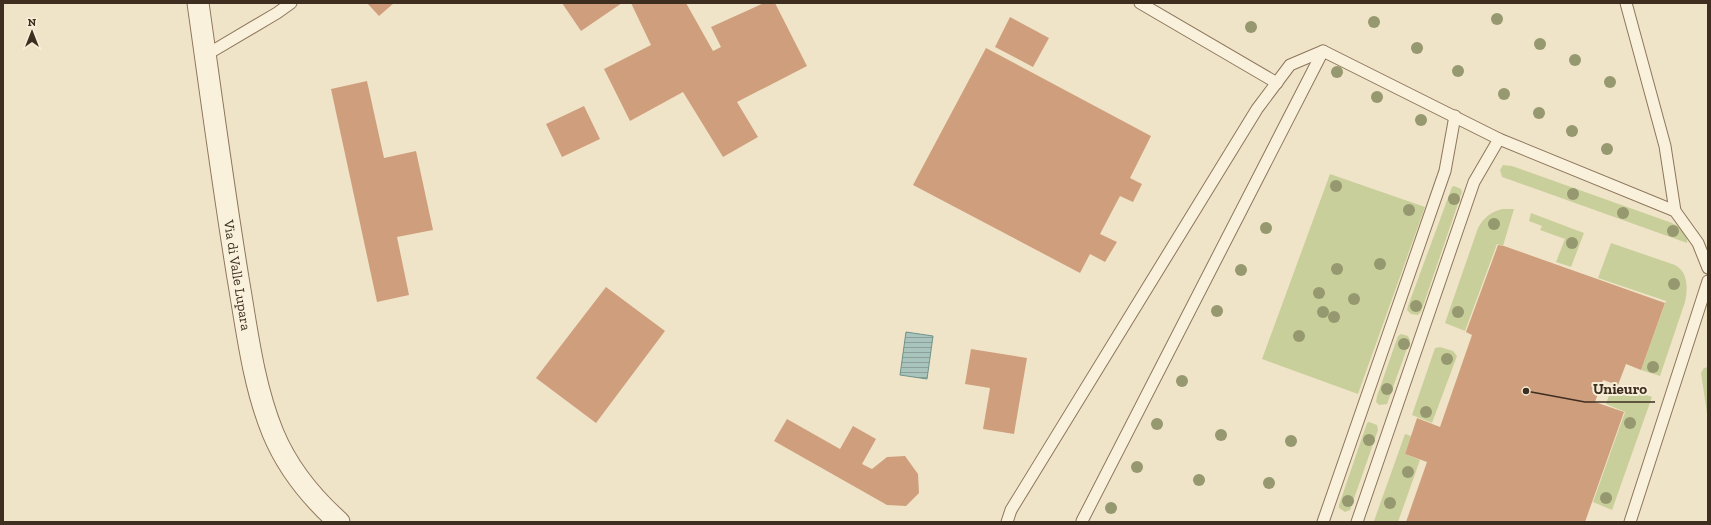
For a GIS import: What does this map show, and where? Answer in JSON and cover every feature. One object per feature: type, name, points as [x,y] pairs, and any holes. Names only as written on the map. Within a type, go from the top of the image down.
[{"type":"street","name":"Via di Valle Lupara","points":[[198,3],[232,240],[252,361],[263,406],[273,434],[292,471],[309,493],[339,522]]},
{"type":"lane","points":[[206,55],[291,3]]},
{"type":"lane","points":[[1140,3],[1277,83]]},
{"type":"lane","points":[[1626,3],[1665,146],[1674,211],[1698,243],[1708,268]]},
{"type":"lane","points":[[1082,522],[1323,51]]},
{"type":"lane","points":[[1007,522],[1011,510],[1252,116],[1290,65],[1323,51],[1499,139],[1674,211]]},
{"type":"lane","points":[[1322,522],[1445,171],[1455,116]]},
{"type":"lane","points":[[1357,522],[1474,182],[1499,139]]},
{"type":"lane","points":[[1630,522],[1708,281]]},
{"type":"green space","points":[[1503,165],[1512,166],[1672,223],[1684,230],[1687,236],[1687,243],[1502,177],[1500,170]]},
{"type":"green space","points":[[1330,174],[1425,207],[1358,394],[1262,359]]},
{"type":"green space","points":[[1454,186],[1461,189],[1462,192],[1421,312],[1418,315],[1411,314],[1407,310],[1408,306],[1452,187]]},
{"type":"green space","points":[[1502,209],[1514,209],[1503,246],[1497,244],[1465,331],[1445,323],[1478,228],[1488,216]]},
{"type":"green space","points":[[1531,213],[1584,233],[1571,267],[1556,262],[1565,239],[1540,230],[1542,226],[1529,221]]},
{"type":"green space","points":[[1611,243],[1675,265],[1685,276],[1687,291],[1685,302],[1660,376],[1641,370],[1666,301],[1598,278]]},
{"type":"green space","points":[[1401,334],[1408,336],[1410,340],[1387,404],[1379,405],[1376,402],[1377,396],[1398,336]]},
{"type":"green space","points":[[1440,347],[1453,351],[1457,356],[1432,423],[1412,415],[1435,348]]},
{"type":"green space","points":[[1708,367],[1708,420],[1701,373],[1704,368]]},
{"type":"green space","points":[[1613,384],[1652,397],[1612,510],[1593,502],[1625,412],[1606,404]]},
{"type":"green space","points":[[1369,422],[1377,425],[1378,430],[1350,510],[1345,512],[1339,508],[1339,505],[1367,423]]},
{"type":"green space","points":[[1405,434],[1411,436],[1405,454],[1420,460],[1398,522],[1375,522],[1374,521]]},
{"type":"water","points":[[906,332],[933,336],[927,379],[900,375]]},
{"type":"building","points":[[367,3],[394,3],[379,16]]},
{"type":"building","points":[[562,3],[622,3],[581,31]]},
{"type":"building","points":[[631,3],[686,3],[713,51],[721,47],[711,27],[764,3],[775,3],[807,66],[737,102],[758,137],[723,157],[683,92],[630,121],[604,69],[651,45]]},
{"type":"building","points":[[1010,17],[1049,38],[1033,67],[995,47]]},
{"type":"building","points":[[986,48],[1151,136],[1130,178],[1142,184],[1133,202],[1120,196],[1100,234],[1117,242],[1105,262],[1090,254],[1080,273],[913,185]]},
{"type":"building","points":[[367,81],[384,158],[416,151],[433,230],[397,237],[409,295],[377,302],[331,89]]},
{"type":"building","points":[[584,106],[600,139],[562,157],[546,124]]},
{"type":"building","points":[[1498,245],[1665,303],[1641,370],[1626,364],[1618,385],[1603,380],[1595,402],[1624,412],[1585,522],[1406,522],[1427,462],[1405,454],[1417,418],[1440,427],[1472,335],[1466,332]]},
{"type":"building","points":[[606,287],[665,331],[596,423],[536,378]]},
{"type":"building","points":[[971,349],[1027,358],[1014,434],[983,429],[990,388],[965,384]]},
{"type":"building","points":[[787,419],[840,449],[853,426],[876,439],[862,464],[872,469],[887,457],[905,456],[918,474],[919,493],[906,506],[887,505],[774,441]]},
{"type":"place","name":"Unieuro","points":[[1526,391]]}]
